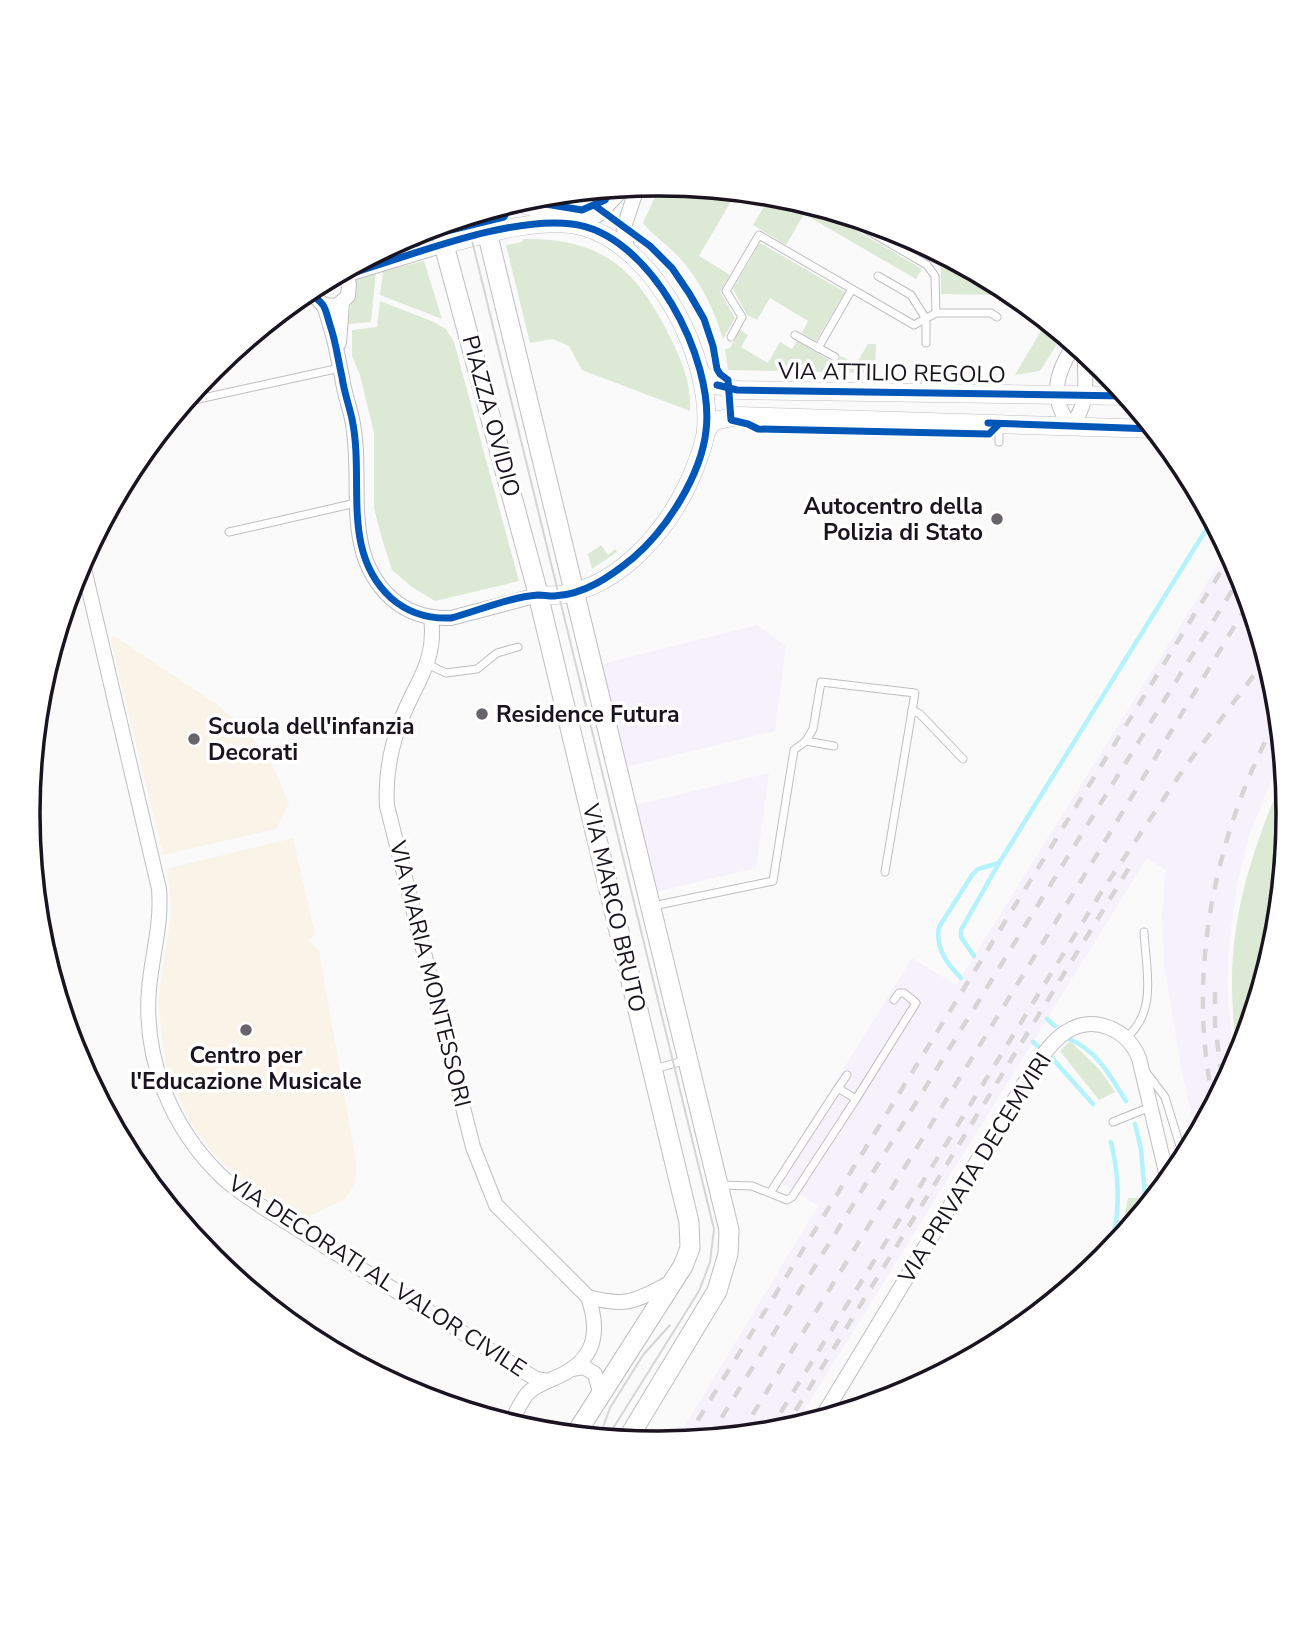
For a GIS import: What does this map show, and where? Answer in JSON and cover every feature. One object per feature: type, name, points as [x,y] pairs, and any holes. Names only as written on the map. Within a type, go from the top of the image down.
[{"type":"main road","name":"PIAZZA OVIDIO","points":[[486,221],[575,592]]},
{"type":"main road","name":"PIAZZA OVIDIO","points":[[443,235],[538,595]]},
{"type":"main road","name":"VIA MARCO BRUTO","points":[[575,592],[649,907],[722,1193],[729,1241],[722,1280],[707,1310],[633,1430]]},
{"type":"main road","name":"VIA MARCO BRUTO","points":[[538,595],[689,1222],[690,1248],[683,1266],[581,1426]]},
{"type":"street","points":[[377,264],[487,232],[572,224],[598,215],[615,197]]},
{"type":"street","points":[[627,250],[624,228],[634,197]]},
{"type":"street","points":[[323,305],[337,352],[355,437],[359,532],[367,567],[372,576],[398,603],[417,614],[431,617],[450,618],[538,595],[552,596],[588,588],[612,574],[656,536],[690,482],[706,431],[701,374],[684,329],[643,265],[607,237],[534,209]]},
{"type":"street","points":[[316,299],[323,305],[335,306],[342,303],[350,289],[346,281]]},
{"type":"street","points":[[337,352],[342,303]]},
{"type":"street","points":[[1070,354],[1063,367],[1056,394],[1058,407],[1071,426],[1084,407],[1085,368]]},
{"type":"street","name":"VIA ATTILIO REGOLO","points":[[701,374],[717,385],[737,390],[1112,396]]},
{"type":"street","name":"VIA ATTILIO REGOLO","points":[[706,431],[714,421],[738,416],[1141,429]]},
{"type":"street","name":"VIA DECORATI AL VALOR CIVILE","points":[[86,579],[159,889],[160,922],[149,993],[150,1033],[157,1069],[177,1121],[211,1166],[225,1180],[261,1206],[537,1379],[551,1380]]},
{"type":"street","name":"VIA MARIA MONTESSORI","points":[[431,617],[433,642],[427,664],[400,722],[393,745],[386,785],[387,806],[473,1147],[496,1205],[588,1297]]},
{"type":"street","name":"VIA PRIVATA DECEMVIRI","points":[[828,1407],[1036,1064],[1061,1036],[1077,1026],[1102,1025],[1126,1038]]},
{"type":"street","points":[[1126,1038],[1140,1063],[1165,1167]]},
{"type":"street","points":[[588,1297],[629,1303],[673,1281]]},
{"type":"street","points":[[572,1369],[587,1353],[594,1338],[594,1315],[588,1297]]},
{"type":"street","points":[[516,1414],[527,1394],[572,1369],[584,1367],[595,1374],[600,1392],[595,1404]]},
{"type":"lane","points":[[730,337],[742,317],[726,290],[759,235],[914,325],[936,313],[990,313],[997,317]]},
{"type":"lane","points":[[881,238],[927,265],[932,271],[936,283],[936,313]]},
{"type":"lane","points":[[878,276],[911,295],[926,319],[926,343]]},
{"type":"lane","points":[[818,348],[852,289]]},
{"type":"lane","points":[[795,335],[835,358]]},
{"type":"lane","points":[[201,398],[340,368]]},
{"type":"lane","points":[[925,373],[925,392]]},
{"type":"lane","points":[[999,424],[999,443]]},
{"type":"lane","points":[[229,532],[356,503]]},
{"type":"lane","points":[[427,664],[446,673],[477,669],[497,653],[518,647]]},
{"type":"lane","points":[[649,907],[773,881],[794,750],[806,741],[813,729],[821,682],[915,693],[885,872]]},
{"type":"lane","points":[[912,710],[920,714],[963,759]]},
{"type":"lane","points":[[806,741],[834,746]]},
{"type":"lane","points":[[1126,1038],[1139,1025],[1147,1009],[1144,932]]},
{"type":"lane","points":[[722,1193],[743,1185],[787,1200],[792,1198],[916,1003],[904,993],[899,993],[894,1000]]},
{"type":"lane","points":[[652,1070],[687,1060]]},
{"type":"lane","points":[[1140,1063],[1164,1097],[1180,1144]]},
{"type":"lane","points":[[770,1193],[847,1075]]},
{"type":"lane","points":[[838,1088],[856,1099]]},
{"type":"lane","points":[[1113,1122],[1150,1107]]},
{"type":"shaded area","points":[[1221,560],[1255,654],[1264,693],[1274,774],[1249,836],[1237,886],[1227,984],[1232,1042],[1193,1122],[1180,1063],[1164,963],[1162,915],[1166,870],[1147,858],[802,1414],[739,1426],[682,1430],[818,1206],[775,1179],[912,958],[956,985]]},
{"type":"shaded area","points":[[757,625],[786,646],[775,731],[618,769],[593,666]]},
{"type":"shaded area","name":"Scuola dell'infanzia Decorati","points":[[113,635],[218,705],[248,732],[271,763],[289,803],[276,829],[163,855],[110,637]]},
{"type":"shaded area","points":[[769,773],[756,868],[648,894],[627,807]]},
{"type":"shaded area","name":"Centro per l'Educazione Musicale","points":[[293,838],[315,934],[309,941],[319,951],[356,1161],[355,1183],[345,1199],[302,1220],[252,1188],[253,1181],[238,1178],[212,1152],[189,1120],[165,1061],[158,1000],[171,915],[170,886],[166,869]]},
{"type":"green space","points":[[655,196],[732,200],[699,256],[730,275],[720,292],[735,318],[723,339],[700,285],[679,257],[643,223]]},
{"type":"green space","points":[[765,205],[818,217],[851,227],[922,269],[916,279],[804,214],[786,245],[753,225]]},
{"type":"green space","points":[[523,239],[575,244],[614,262],[630,276],[658,315],[679,356],[688,383],[690,411],[582,370],[569,346],[553,339],[530,343],[506,245],[522,242]]},
{"type":"green space","points":[[760,243],[845,292],[816,341],[802,333],[808,321],[770,298],[757,320],[747,315],[733,289]]},
{"type":"green space","points":[[918,253],[993,295],[941,294],[941,267]]},
{"type":"green space","points":[[424,261],[442,319],[380,295],[383,271]]},
{"type":"green space","points":[[376,272],[371,322],[348,324],[353,277]]},
{"type":"green space","points":[[380,301],[434,322],[446,329],[454,342],[519,581],[435,601],[392,570],[374,508],[374,433],[360,375],[352,356],[352,330],[377,327]]},
{"type":"green space","points":[[1042,329],[1058,343],[1040,371],[1015,375]]},
{"type":"green space","points":[[740,330],[748,335],[741,347],[768,363],[780,342],[792,349],[797,341],[836,364],[841,356],[856,364],[868,344],[876,344],[875,373],[728,370],[725,349],[730,348]]},
{"type":"green space","points":[[601,545],[608,555],[615,549],[617,552],[592,569],[588,554]]},
{"type":"green space","points":[[1275,797],[1274,854],[1264,934],[1255,973],[1235,1034],[1232,981],[1236,927],[1247,875]]},
{"type":"green space","points":[[1070,1041],[1099,1069],[1115,1092],[1099,1100],[1060,1051]]},
{"type":"green space","points":[[1128,1198],[1141,1198],[1124,1218]]},
{"type":"waterway","points":[[961,978],[943,955],[939,942],[939,927],[972,875],[978,869],[999,863],[1206,529]]},
{"type":"waterway","points":[[974,956],[961,937],[961,930],[999,863]]},
{"type":"waterway","points":[[1047,1019],[1055,1026]]},
{"type":"waterway","points":[[1069,1039],[1095,1057],[1126,1101]]},
{"type":"waterway","points":[[1033,1042],[1038,1046]]},
{"type":"waterway","points":[[1052,1058],[1093,1104]]},
{"type":"waterway","points":[[1135,1124],[1141,1149],[1145,1194]]},
{"type":"waterway","points":[[1111,1142],[1118,1197],[1115,1228]]},
{"type":"tram line","points":[[468,226],[714,1229],[710,1262],[699,1291],[612,1429]]},
{"type":"tram line","points":[[602,1428],[610,1408],[643,1355],[670,1325]]},
{"type":"railway","points":[[692,1430],[1224,566]]},
{"type":"railway","points":[[715,1428],[1233,589]]},
{"type":"railway","points":[[746,1425],[1242,613]]},
{"type":"railway","points":[[776,1419],[1102,891],[1183,770],[1258,669]]},
{"type":"railway","points":[[1211,1088],[1203,1005],[1205,955],[1212,905],[1222,856],[1237,808],[1270,733]]},
{"type":"railway","points":[[792,1416],[1132,863]]},
{"type":"railway","points":[[1215,992],[1215,1025],[1221,1068]]},
{"type":"cycle path","points":[[553,205],[582,210],[606,198]]},
{"type":"cycle path","points":[[594,205],[650,246],[672,268],[689,293],[704,319],[717,369],[728,380],[731,420],[758,429],[989,434],[999,424]]},
{"type":"cycle path","points":[[475,224],[505,215]]},
{"type":"cycle path","points":[[317,299],[324,307],[334,338],[352,419],[357,514],[365,559],[375,579],[391,598],[404,608],[419,614],[451,618],[516,598],[565,595],[586,588],[616,571],[646,546],[670,517],[690,483],[703,448],[706,431],[706,402],[700,370],[688,336],[672,304],[651,274],[627,250],[601,233],[572,224],[546,223],[488,232],[371,267]]},
{"type":"cycle path","points":[[717,385],[737,390],[1112,396]]},
{"type":"cycle path","points":[[988,423],[1141,429]]},
{"type":"place","name":"Autocentro della Polizia di Stato","points":[[997,519]]},
{"type":"place","name":"Residence Futura","points":[[482,714]]},
{"type":"place","name":"Scuola dell'infanzia Decorati","points":[[194,739]]},
{"type":"place","name":"Centro per l'Educazione Musicale","points":[[246,1030]]}]
